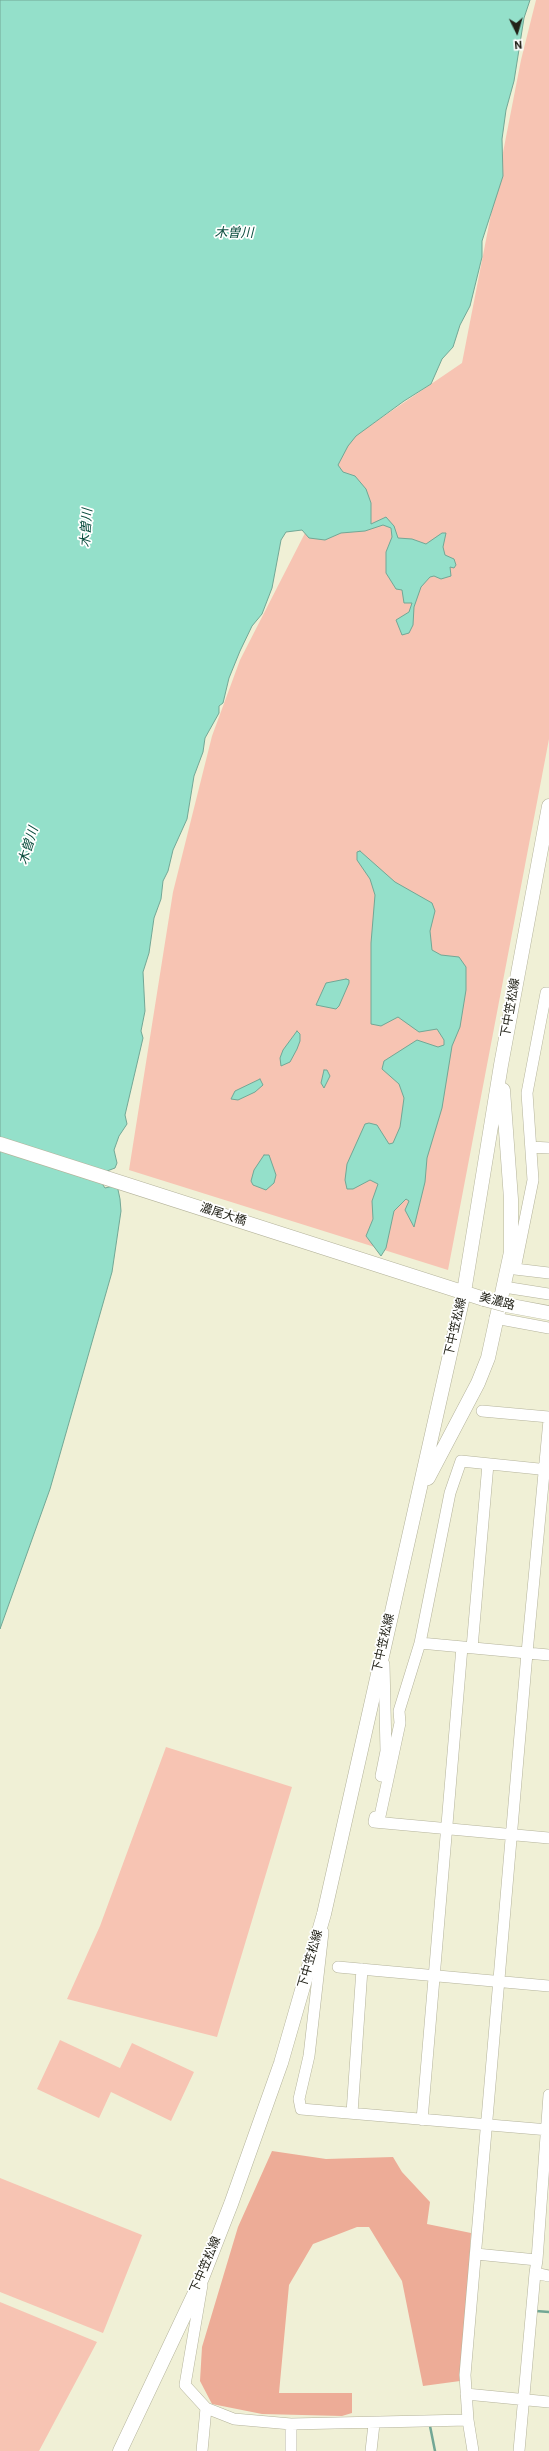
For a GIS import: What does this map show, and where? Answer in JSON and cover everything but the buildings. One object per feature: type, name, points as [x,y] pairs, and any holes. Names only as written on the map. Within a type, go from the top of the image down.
[{"type":"main road","name":"下中笠松線","points":[[120,2451],[202,2278],[231,2204],[281,2063],[324,1914],[382,1647],[464,1292],[501,1066],[549,806]]},
{"type":"main road","points":[[414,1512],[431,1470],[478,1383],[488,1358],[511,1252],[511,1206],[501,1066]]},
{"type":"main road","name":"濃尾大橋","points":[[0,1144],[446,1287]]},
{"type":"main road","name":"美濃路","points":[[446,1287],[506,1305],[549,1313]]},
{"type":"street","points":[[549,994],[546,993],[527,1093],[533,1180],[515,1269],[549,1273]]},
{"type":"street","points":[[531,1146],[549,1148]]},
{"type":"street","points":[[504,1287],[549,1294]]},
{"type":"street","points":[[496,1318],[549,1328]]},
{"type":"street","points":[[473,2451],[468,2420],[465,2375],[527,1653],[547,1470],[549,1418],[482,1410]]},
{"type":"street","points":[[374,1822],[380,1816],[400,1723],[399,1711],[420,1643],[450,1493],[461,1461],[547,1470]]},
{"type":"street","points":[[422,2120],[446,1829],[488,1464]]},
{"type":"street","points":[[420,1643],[549,1655]]},
{"type":"street","points":[[374,1822],[386,1751],[382,1647]]},
{"type":"street","points":[[374,1822],[512,1836],[549,1838]]},
{"type":"street","points":[[324,1914],[309,2056],[299,2099],[301,2109],[548,2130]]},
{"type":"street","points":[[338,1967],[549,1986]]},
{"type":"street","points":[[352,2113],[362,1970]]},
{"type":"street","points":[[519,2451],[535,2273],[546,2188],[549,2095]]},
{"type":"street","points":[[476,2254],[537,2260]]},
{"type":"street","points":[[535,2273],[549,2276]]},
{"type":"street","points":[[202,2278],[194,2340],[186,2368],[185,2385],[206,2408],[234,2419],[291,2424],[374,2424],[468,2420]]},
{"type":"street","points":[[466,2394],[549,2402]]},
{"type":"street","points":[[202,2451],[206,2408]]},
{"type":"street","points":[[291,2424],[291,2451]]},
{"type":"street","points":[[371,2451],[374,2424]]},
{"type":"shaded area","points":[[536,0],[549,0],[549,739],[448,1270],[129,1170],[173,892],[212,736],[240,660],[304,535],[343,444],[462,363],[521,60]]},
{"type":"shaded area","points":[[166,1747],[292,1787],[217,2037],[67,1999],[100,1926]]},
{"type":"shaded area","points":[[60,2040],[120,2068],[132,2043],[194,2072],[171,2121],[111,2092],[99,2118],[37,2089]]},
{"type":"shaded area","points":[[272,2151],[326,2159],[393,2157],[402,2172],[430,2202],[427,2224],[471,2233],[460,2381],[423,2386],[402,2281],[369,2227],[357,2227],[313,2244],[289,2285],[279,2393],[352,2393],[352,2413],[342,2416],[262,2414],[212,2404],[200,2381],[202,2347],[238,2227]]},
{"type":"shaded area","points":[[0,2178],[142,2235],[103,2333],[0,2292]]},
{"type":"shaded area","points":[[0,2302],[97,2342],[39,2451],[0,2451]]},
{"type":"water","name":"木曽川","points":[[0,0],[530,0],[524,18],[514,81],[506,110],[502,139],[503,176],[482,241],[482,257],[470,306],[460,325],[453,347],[442,359],[431,384],[404,401],[356,436],[348,446],[338,465],[343,472],[355,476],[366,489],[371,503],[371,524],[386,517],[394,526],[398,538],[412,539],[426,544],[442,533],[446,533],[443,547],[445,555],[454,559],[456,565],[454,568],[450,567],[451,576],[441,579],[434,576],[430,577],[421,587],[414,607],[413,625],[409,633],[402,635],[396,620],[409,612],[412,603],[404,603],[402,590],[396,589],[386,573],[386,552],[392,537],[391,528],[383,525],[365,531],[341,533],[325,540],[309,538],[302,530],[286,532],[281,540],[272,588],[262,614],[252,626],[240,651],[229,678],[223,703],[219,706],[219,713],[205,738],[203,752],[194,776],[187,819],[173,850],[168,871],[163,881],[161,899],[154,918],[149,953],[143,972],[145,1011],[141,1031],[143,1038],[125,1115],[127,1124],[119,1136],[114,1150],[117,1163],[115,1168],[107,1171],[103,1185],[105,1188],[117,1185],[120,1199],[121,1211],[112,1272],[50,1489],[0,1629]]},
{"type":"water","points":[[360,851],[395,882],[432,903],[435,911],[430,931],[432,950],[441,955],[459,957],[466,967],[466,990],[460,1027],[452,1046],[442,1108],[427,1158],[425,1182],[414,1227],[405,1210],[409,1201],[406,1199],[394,1211],[386,1248],[381,1256],[366,1236],[373,1219],[372,1201],[378,1184],[370,1180],[353,1189],[347,1189],[345,1180],[347,1164],[365,1124],[369,1123],[377,1125],[389,1144],[393,1143],[400,1127],[404,1098],[399,1084],[382,1069],[384,1061],[417,1040],[438,1047],[444,1045],[444,1040],[437,1029],[419,1032],[398,1017],[381,1026],[371,1024],[371,943],[375,895],[370,879],[357,860],[357,852]]},
{"type":"water","points":[[346,979],[349,980],[349,983],[339,1006],[336,1009],[316,1005],[326,983]]},
{"type":"water","points":[[297,1031],[300,1034],[300,1041],[297,1049],[290,1062],[281,1066],[280,1058],[283,1050]]},
{"type":"water","points":[[324,1070],[327,1070],[330,1076],[324,1088],[321,1083]]},
{"type":"water","points":[[260,1079],[263,1085],[255,1092],[238,1100],[231,1099],[235,1091]]},
{"type":"water","points":[[264,1155],[269,1155],[276,1175],[274,1183],[266,1190],[253,1185],[251,1181],[254,1170]]},
{"type":"waterway","points":[[536,2311],[549,2312]]},
{"type":"waterway","points":[[430,2426],[435,2451]]}]
